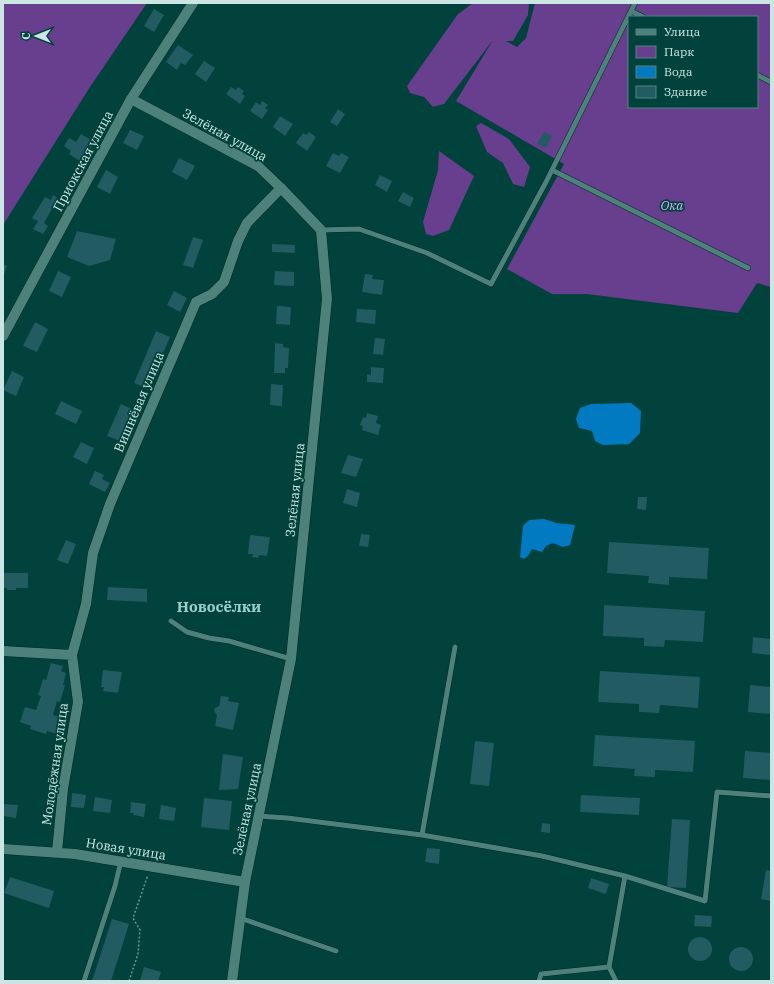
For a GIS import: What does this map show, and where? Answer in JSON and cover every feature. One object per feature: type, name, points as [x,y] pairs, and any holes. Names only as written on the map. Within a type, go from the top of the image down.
[{"type":"street","name":"Приокская улица","points":[[3,336],[131,99],[193,3]]},
{"type":"street","name":"Зелёная улица","points":[[131,99],[258,166],[321,230],[327,299],[291,659],[245,882],[232,981]]},
{"type":"street","name":"Вишнёвая улица","points":[[72,655],[86,604],[93,552],[110,504],[196,302],[212,294],[224,282],[238,241],[247,223],[281,188]]},
{"type":"street","points":[[3,651],[72,655]]},
{"type":"street","name":"Молодёжная улица","points":[[57,852],[63,789],[78,702],[72,655]]},
{"type":"street","name":"Новая улица","points":[[3,849],[75,854],[245,882]]},
{"type":"lane","points":[[629,16],[635,3]]},
{"type":"lane","points":[[631,11],[641,16]]},
{"type":"lane","points":[[321,230],[359,229],[427,253],[490,284],[552,170],[628,17]]},
{"type":"lane","points":[[758,76],[771,82]]},
{"type":"lane","points":[[552,170],[748,268]]},
{"type":"lane","points":[[171,621],[187,632],[209,638],[230,641],[291,659]]},
{"type":"lane","points":[[422,835],[455,647]]},
{"type":"lane","points":[[258,816],[287,818],[422,835],[542,856],[625,876],[705,901],[717,792],[771,796]]},
{"type":"lane","points":[[84,981],[115,886],[120,862]]},
{"type":"lane","points":[[616,981],[609,967],[625,876]]},
{"type":"lane","points":[[240,918],[336,951]]},
{"type":"lane","points":[[539,981],[541,974],[609,967]]},
{"type":"path","points":[[129,981],[138,954],[140,930],[133,918],[150,866]]},
{"type":"green space","points":[[3,3],[147,3],[90,87],[3,225]]},
{"type":"green space","name":"Ока","points":[[473,3],[529,3],[528,15],[513,41],[506,41],[517,47],[526,38],[535,3],[771,3],[771,287],[757,283],[738,313],[587,294],[552,294],[507,269],[564,164],[456,101],[493,40],[444,104],[433,107],[424,97],[410,93],[407,86],[458,14]]},
{"type":"green space","points":[[481,123],[509,139],[530,167],[524,187],[513,184],[503,163],[487,152],[476,126]]},
{"type":"green space","points":[[439,151],[474,176],[449,230],[433,236],[426,234],[423,222],[438,170]]},
{"type":"water","points":[[631,403],[641,411],[640,433],[629,444],[603,445],[595,441],[592,431],[579,428],[576,419],[580,408],[591,404]]},
{"type":"water","points":[[544,519],[557,523],[575,525],[570,545],[563,547],[553,543],[546,546],[542,552],[532,549],[528,556],[524,559],[520,557],[523,526],[529,520]]},
{"type":"building","points":[[154,9],[164,15],[154,32],[144,26]]},
{"type":"building","points":[[178,45],[193,55],[185,65],[181,63],[177,70],[166,62]]},
{"type":"building","points":[[204,61],[215,68],[206,82],[195,74]]},
{"type":"building","points":[[231,87],[236,90],[238,87],[244,91],[242,94],[245,96],[240,104],[226,94]]},
{"type":"building","points":[[262,101],[268,105],[265,108],[268,110],[262,119],[250,111],[256,102],[260,105]]},
{"type":"building","points":[[338,109],[345,114],[337,126],[330,122]]},
{"type":"building","points":[[280,116],[293,124],[285,136],[273,127]]},
{"type":"building","points":[[130,130],[144,136],[137,150],[123,143]]},
{"type":"building","points":[[309,132],[316,137],[307,151],[296,143],[303,133],[307,135]]},
{"type":"building","points":[[544,132],[552,136],[546,148],[537,144]]},
{"type":"building","points":[[81,134],[94,142],[89,151],[87,150],[80,161],[69,154],[71,151],[64,146],[69,138],[76,142]]},
{"type":"building","points":[[333,153],[339,156],[341,153],[349,157],[340,173],[326,166]]},
{"type":"building","points":[[179,158],[195,166],[187,180],[172,172]]},
{"type":"building","points":[[106,170],[118,177],[110,194],[97,187]]},
{"type":"building","points":[[380,175],[392,181],[387,192],[375,185]]},
{"type":"building","points":[[403,192],[414,198],[410,207],[398,201]]},
{"type":"building","points":[[53,195],[58,198],[44,223],[48,226],[43,234],[33,229],[38,221],[32,218],[45,197],[51,200]]},
{"type":"building","points":[[77,231],[116,239],[110,260],[89,266],[67,257]]},
{"type":"building","points":[[193,237],[203,240],[193,268],[183,265]]},
{"type":"building","points":[[272,244],[295,245],[295,253],[272,252]]},
{"type":"building","points":[[3,264],[7,266],[3,277]]},
{"type":"building","points":[[58,271],[71,277],[62,297],[49,291]]},
{"type":"building","points":[[275,271],[294,272],[294,286],[274,285]]},
{"type":"building","points":[[365,274],[373,275],[372,279],[384,280],[382,295],[362,292]]},
{"type":"building","points":[[174,291],[187,298],[180,312],[167,305]]},
{"type":"building","points":[[277,306],[291,307],[290,325],[276,324]]},
{"type":"building","points":[[357,309],[376,310],[375,324],[356,322]]},
{"type":"building","points":[[35,322],[48,329],[37,352],[23,346]]},
{"type":"building","points":[[156,331],[170,337],[148,389],[134,383]]},
{"type":"building","points":[[375,338],[385,339],[383,355],[373,354]]},
{"type":"building","points":[[275,343],[283,344],[283,347],[289,348],[288,368],[285,368],[285,373],[274,373]]},
{"type":"building","points":[[371,367],[384,368],[383,383],[367,382],[367,374],[371,375]]},
{"type":"building","points":[[12,371],[24,377],[16,396],[3,390]]},
{"type":"building","points":[[271,384],[283,385],[282,406],[270,405]]},
{"type":"building","points":[[61,401],[82,411],[76,424],[55,414]]},
{"type":"building","points":[[121,404],[134,410],[120,441],[107,436]]},
{"type":"building","points":[[367,413],[378,416],[376,423],[381,425],[378,435],[362,430],[363,426],[360,425],[363,417],[366,418]]},
{"type":"building","points":[[81,442],[94,448],[87,464],[73,457]]},
{"type":"building","points":[[348,455],[363,459],[356,477],[341,473]]},
{"type":"building","points":[[95,471],[104,475],[102,479],[110,483],[105,492],[89,484]]},
{"type":"building","points":[[347,489],[360,493],[357,507],[343,503]]},
{"type":"building","points":[[638,497],[647,497],[646,510],[637,509]]},
{"type":"building","points":[[361,534],[370,535],[368,547],[359,546]]},
{"type":"building","points":[[250,535],[270,537],[267,556],[259,555],[258,558],[252,557],[253,554],[248,554]]},
{"type":"building","points":[[66,540],[76,544],[68,564],[57,560]]},
{"type":"building","points":[[609,542],[709,548],[707,579],[669,577],[669,585],[648,583],[649,576],[607,573]]},
{"type":"building","points":[[3,573],[28,573],[28,588],[7,590],[7,588],[3,588]]},
{"type":"building","points":[[108,587],[147,589],[147,602],[107,600]]},
{"type":"building","points":[[604,605],[705,611],[703,642],[665,640],[664,647],[644,646],[644,638],[603,636]]},
{"type":"building","points":[[753,637],[771,639],[771,655],[752,653]]},
{"type":"building","points":[[51,663],[63,666],[61,671],[66,673],[63,685],[65,685],[60,702],[57,701],[53,715],[65,719],[60,735],[47,731],[46,734],[30,729],[31,726],[20,722],[25,707],[36,710],[41,696],[38,695],[43,679],[46,680]]},
{"type":"building","points":[[103,670],[122,672],[118,693],[103,691],[104,687],[101,687]]},
{"type":"building","points":[[600,671],[700,677],[698,708],[660,705],[659,713],[639,712],[639,704],[598,702]]},
{"type":"building","points":[[750,685],[771,687],[771,714],[748,712]]},
{"type":"building","points":[[221,696],[229,697],[228,701],[239,703],[233,730],[215,726],[217,715],[214,711],[215,708],[219,706]]},
{"type":"building","points":[[595,735],[695,741],[693,772],[655,770],[655,777],[634,776],[635,769],[593,766]]},
{"type":"building","points":[[475,741],[494,743],[489,786],[470,784]]},
{"type":"building","points":[[745,751],[771,753],[771,780],[743,778]]},
{"type":"building","points":[[223,754],[243,757],[238,789],[219,790]]},
{"type":"building","points":[[72,793],[86,795],[84,808],[71,807]]},
{"type":"building","points":[[581,795],[640,798],[639,815],[580,812]]},
{"type":"building","points":[[95,797],[112,800],[110,813],[93,811]]},
{"type":"building","points":[[204,798],[232,801],[229,830],[201,827]]},
{"type":"building","points":[[131,802],[146,804],[144,817],[130,813]]},
{"type":"building","points":[[3,804],[18,805],[16,818],[3,816]]},
{"type":"building","points":[[161,805],[176,808],[174,821],[159,819]]},
{"type":"building","points":[[672,819],[690,820],[686,888],[667,887]]},
{"type":"building","points":[[542,823],[550,824],[550,833],[541,832]]},
{"type":"building","points":[[427,848],[440,849],[439,864],[425,862]]},
{"type":"building","points":[[766,870],[771,871],[771,901],[761,899]]},
{"type":"building","points":[[10,877],[54,891],[49,908],[4,893]]},
{"type":"building","points":[[591,878],[609,884],[606,894],[588,888]]},
{"type":"building","points":[[695,915],[712,916],[711,927],[694,926]]},
{"type":"building","points":[[112,919],[129,924],[111,981],[92,981]]},
{"type":"building","points":[[695,937],[705,937],[712,944],[712,954],[705,961],[695,961],[688,954],[688,944]]},
{"type":"building","points":[[736,947],[746,947],[753,954],[753,964],[746,971],[736,971],[729,964],[729,954]]},
{"type":"building","points":[[144,967],[161,972],[158,981],[140,981]]},
{"type":"district","name":"Новосёлки","points":[[219,606]]}]
